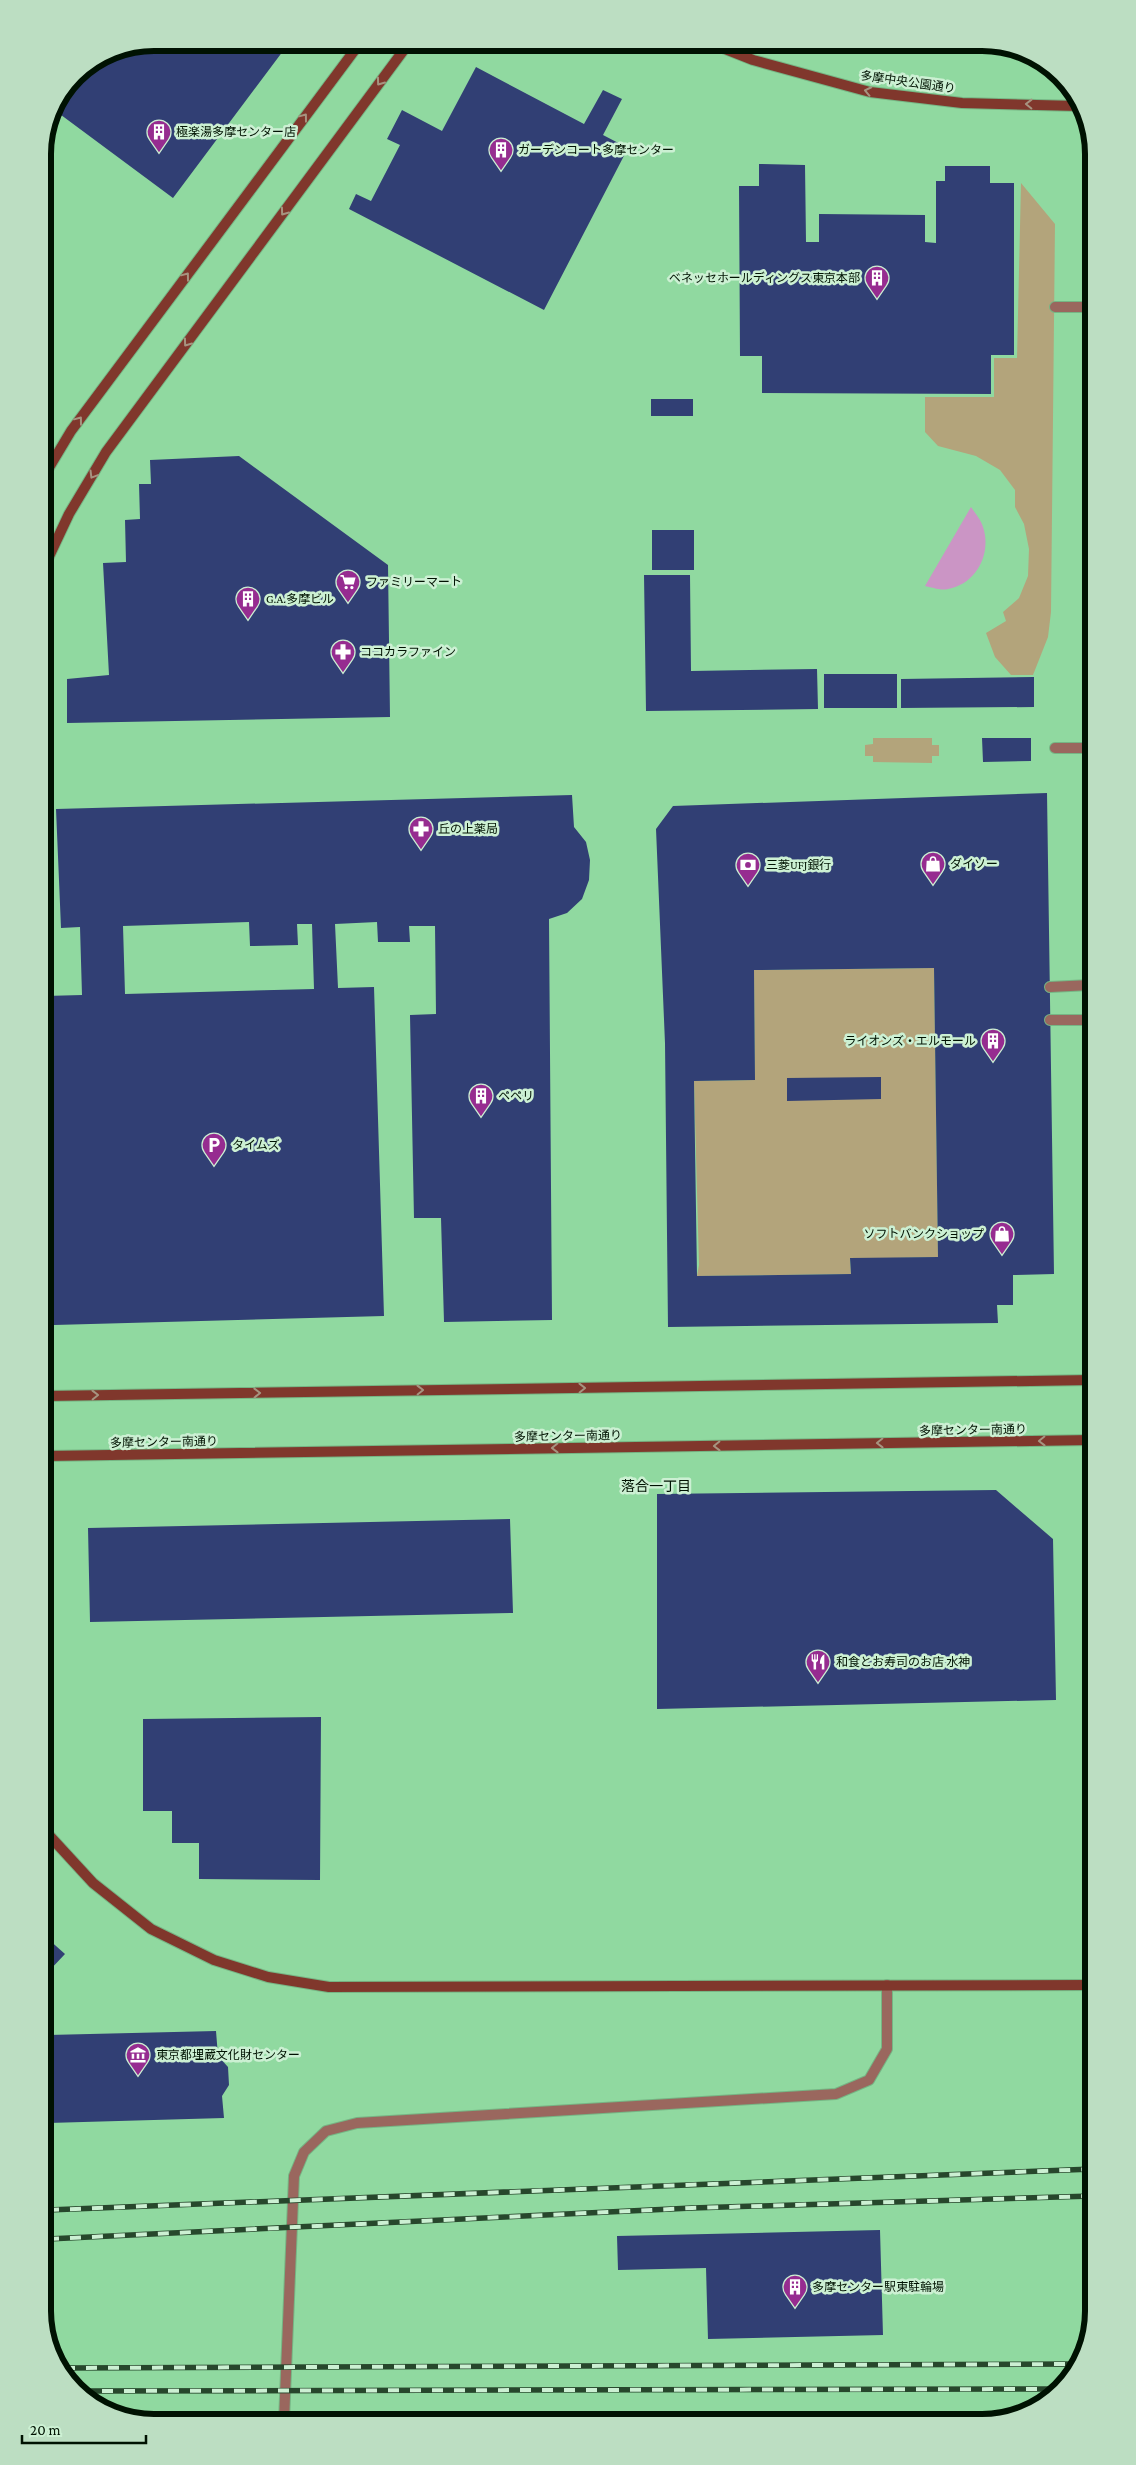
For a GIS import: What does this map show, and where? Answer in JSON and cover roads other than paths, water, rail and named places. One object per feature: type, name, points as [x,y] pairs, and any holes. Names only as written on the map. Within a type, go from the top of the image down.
[{"type":"street","points":[[51,464],[71,431],[354,51]]},
{"type":"street","points":[[51,552],[69,514],[106,452],[403,51]]},
{"type":"street","name":"多摩中央公園通り","points":[[730,51],[753,60],[870,92],[962,103],[1072,106]]},
{"type":"street","points":[[1055,307],[1085,307]]},
{"type":"street","points":[[1055,748],[1085,748]]},
{"type":"street","points":[[1050,987],[1085,985]]},
{"type":"street","points":[[1050,1020],[1085,1020]]},
{"type":"street","points":[[51,1396],[1085,1380]]},
{"type":"street","name":"多摩センター南通り","points":[[51,1456],[1085,1440]]},
{"type":"street","points":[[51,1837],[93,1883],[151,1929],[214,1960],[268,1978],[329,1987],[1085,1985]]},
{"type":"street","points":[[284,2414],[294,2176],[304,2152],[326,2131],[358,2123],[836,2094],[869,2080],[887,2049],[887,1985]]},
{"type":"railway","points":[[51,2210],[1085,2169]]},
{"type":"railway","points":[[51,2239],[692,2208],[1085,2196]]},
{"type":"railway","points":[[69,2368],[1070,2364]]},
{"type":"railway","points":[[91,2391],[1049,2389]]},
{"type":"place","name":"極楽湯多摩センター店","points":[[159,153]]},
{"type":"place","name":"ガーデンコート多摩センター","points":[[501,171]]},
{"type":"place","name":"ベネッセホールディングス東京本部","points":[[877,299]]},
{"type":"place","name":"ファミリーマート","points":[[348,603]]},
{"type":"place","name":"G.A.多摩ビル","points":[[248,620]]},
{"type":"place","name":"ココカラファイン","points":[[343,673]]},
{"type":"place","name":"丘の上薬局","points":[[421,850]]},
{"type":"place","name":"ダイソー","points":[[933,885]]},
{"type":"place","name":"三菱UFJ銀行","points":[[748,886]]},
{"type":"place","name":"ライオンズ・エルモール","points":[[993,1062]]},
{"type":"place","name":"ペペリ","points":[[481,1117]]},
{"type":"place","name":"タイムズ","points":[[214,1166]]},
{"type":"place","name":"ソフトバンクショップ","points":[[1002,1255]]},
{"type":"place","name":"和食とお寿司のお店 水神","points":[[818,1683]]},
{"type":"place","name":"東京都埋蔵文化財センター","points":[[138,2076]]},
{"type":"place","name":"多摩センター駅東駐輪場","points":[[795,2308]]},
{"type":"district","name":"落合一丁目","points":[[656,1486]]}]
